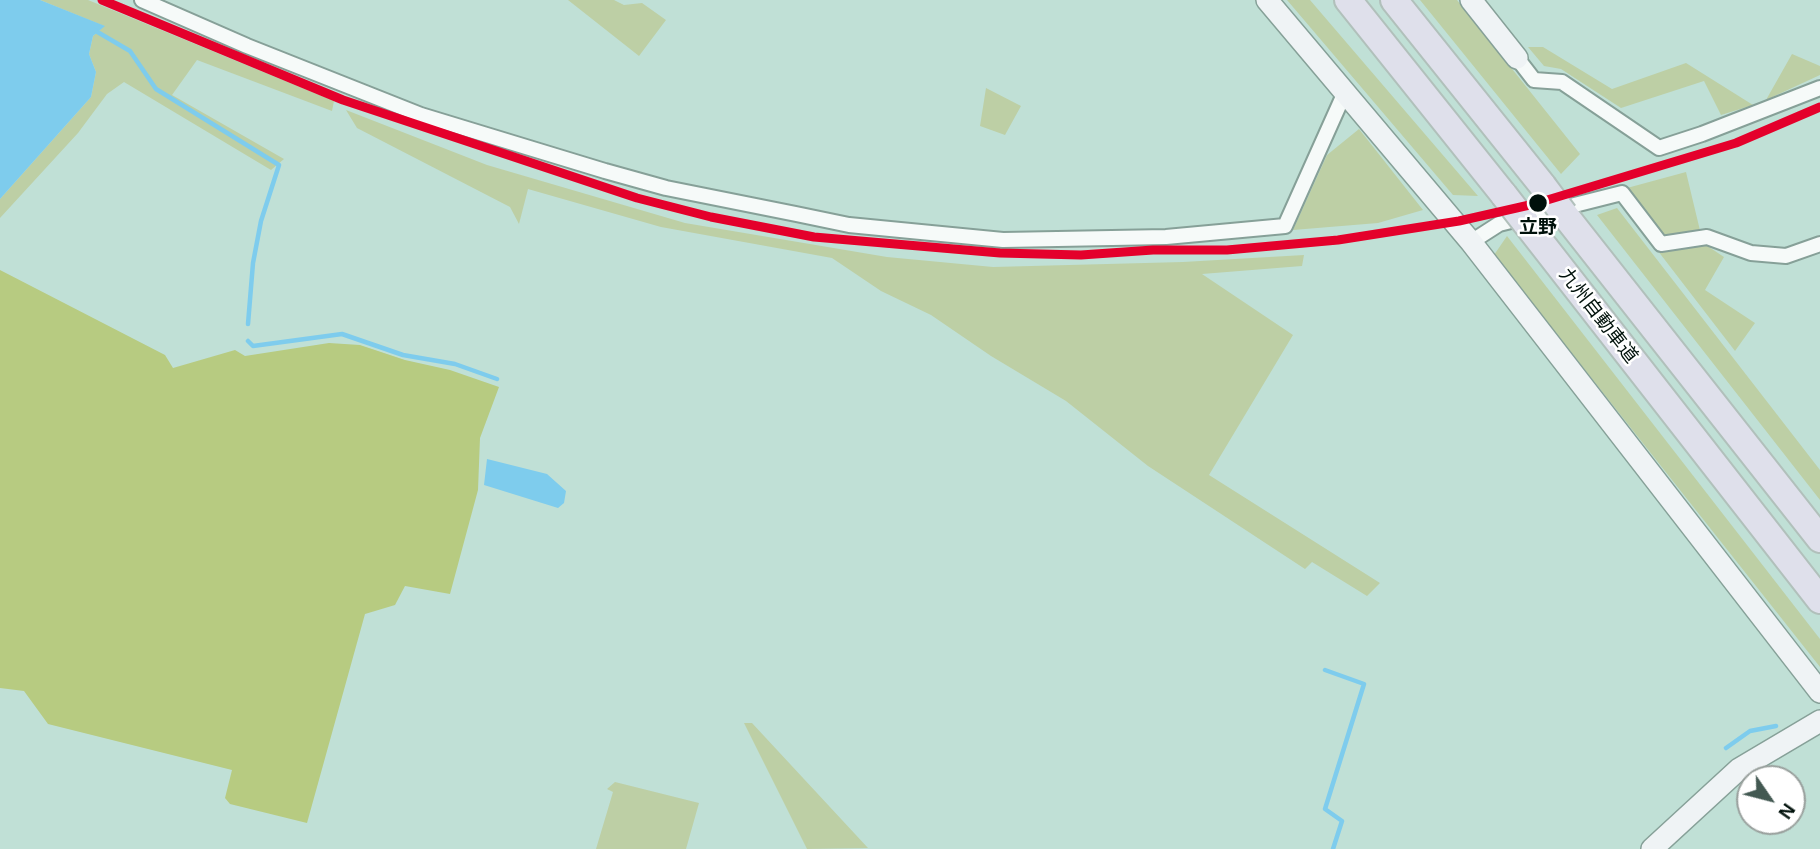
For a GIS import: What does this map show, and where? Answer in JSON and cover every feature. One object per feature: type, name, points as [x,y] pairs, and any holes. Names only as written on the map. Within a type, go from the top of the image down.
[{"type":"highway","name":"九州自動車道","points":[[1348,0],[1820,600]]},
{"type":"highway","name":"九州自動車道","points":[[1394,0],[1820,539]]},
{"type":"street","points":[[142,0],[247,46],[421,115],[605,171],[666,188],[849,225],[1003,240],[1166,237],[1285,226],[1345,93]]},
{"type":"street","points":[[1267,0],[1471,242],[1820,692]]},
{"type":"street","points":[[1471,0],[1534,79],[1562,82],[1659,148],[1820,88]]},
{"type":"street","points":[[1471,242],[1499,224],[1622,193],[1661,244],[1707,237],[1751,253],[1786,256],[1820,244]]},
{"type":"street","points":[[1652,849],[1739,769],[1820,721]]},
{"type":"green space","points":[[40,0],[88,0],[334,101],[332,111],[197,60],[172,95],[284,159],[271,170],[124,82],[107,94],[78,133],[0,218],[0,199],[91,97],[96,72],[89,54],[93,36],[104,26]]},
{"type":"green space","points":[[568,0],[614,0],[624,5],[642,3],[666,20],[639,56]]},
{"type":"green space","points":[[1287,0],[1310,0],[1478,196],[1453,195]]},
{"type":"green space","points":[[1420,0],[1457,0],[1580,154],[1561,174]]},
{"type":"green space","points":[[1528,47],[1543,47],[1612,89],[1686,63],[1753,105],[1721,115],[1704,81],[1621,108],[1561,69],[1544,66]]},
{"type":"green space","points":[[1792,54],[1820,66],[1820,75],[1766,100]]},
{"type":"green space","points":[[986,88],[1021,106],[1005,135],[980,126]]},
{"type":"green space","points":[[346,110],[487,165],[685,223],[887,257],[993,267],[1183,262],[1304,255],[1302,266],[1202,274],[1293,335],[1209,475],[1380,583],[1367,596],[1312,562],[1305,569],[1148,466],[1066,401],[991,356],[931,315],[881,291],[832,258],[661,227],[528,189],[519,224],[510,207],[357,128]]},
{"type":"green space","points":[[1359,129],[1423,210],[1378,223],[1293,230],[1327,155]]},
{"type":"green space","points":[[1686,172],[1703,243],[1724,257],[1705,290],[1755,323],[1735,351],[1658,251],[1669,247],[1627,188]]},
{"type":"green space","points":[[1617,208],[1820,470],[1820,500],[1597,215]]},
{"type":"green space","points":[[1507,236],[1820,639],[1820,667],[1494,255]]},
{"type":"green space","points":[[0,270],[165,355],[173,368],[235,350],[245,356],[329,343],[360,345],[405,360],[450,370],[499,387],[480,438],[478,490],[450,594],[405,586],[395,605],[365,614],[307,823],[230,804],[225,798],[232,770],[48,724],[24,691],[0,688]]},
{"type":"green space","points":[[744,723],[752,723],[868,848],[807,849]]},
{"type":"green space","points":[[615,782],[699,803],[686,849],[596,849],[613,792],[607,789]]},
{"type":"water","points":[[0,0],[40,0],[105,26],[93,36],[89,54],[96,72],[91,97],[0,199]]},
{"type":"water","points":[[487,459],[547,474],[566,491],[564,503],[558,508],[484,485]]},
{"type":"waterway","points":[[94,30],[130,51],[156,89],[279,165],[261,221],[253,263],[248,324]]},
{"type":"waterway","points":[[248,341],[253,346],[342,334],[403,355],[455,364],[497,379]]},
{"type":"waterway","points":[[1325,670],[1364,684],[1325,809],[1342,821],[1333,849]]},
{"type":"waterway","points":[[1726,748],[1750,731],[1776,726]]},
{"type":"transit line","points":[[102,0],[343,100],[637,198],[711,217],[814,237],[1000,253],[1081,255],[1153,250],[1227,250],[1338,240],[1459,221],[1534,204],[1736,143],[1820,107]]},
{"type":"place","name":"立野","points":[[1538,203]]}]
